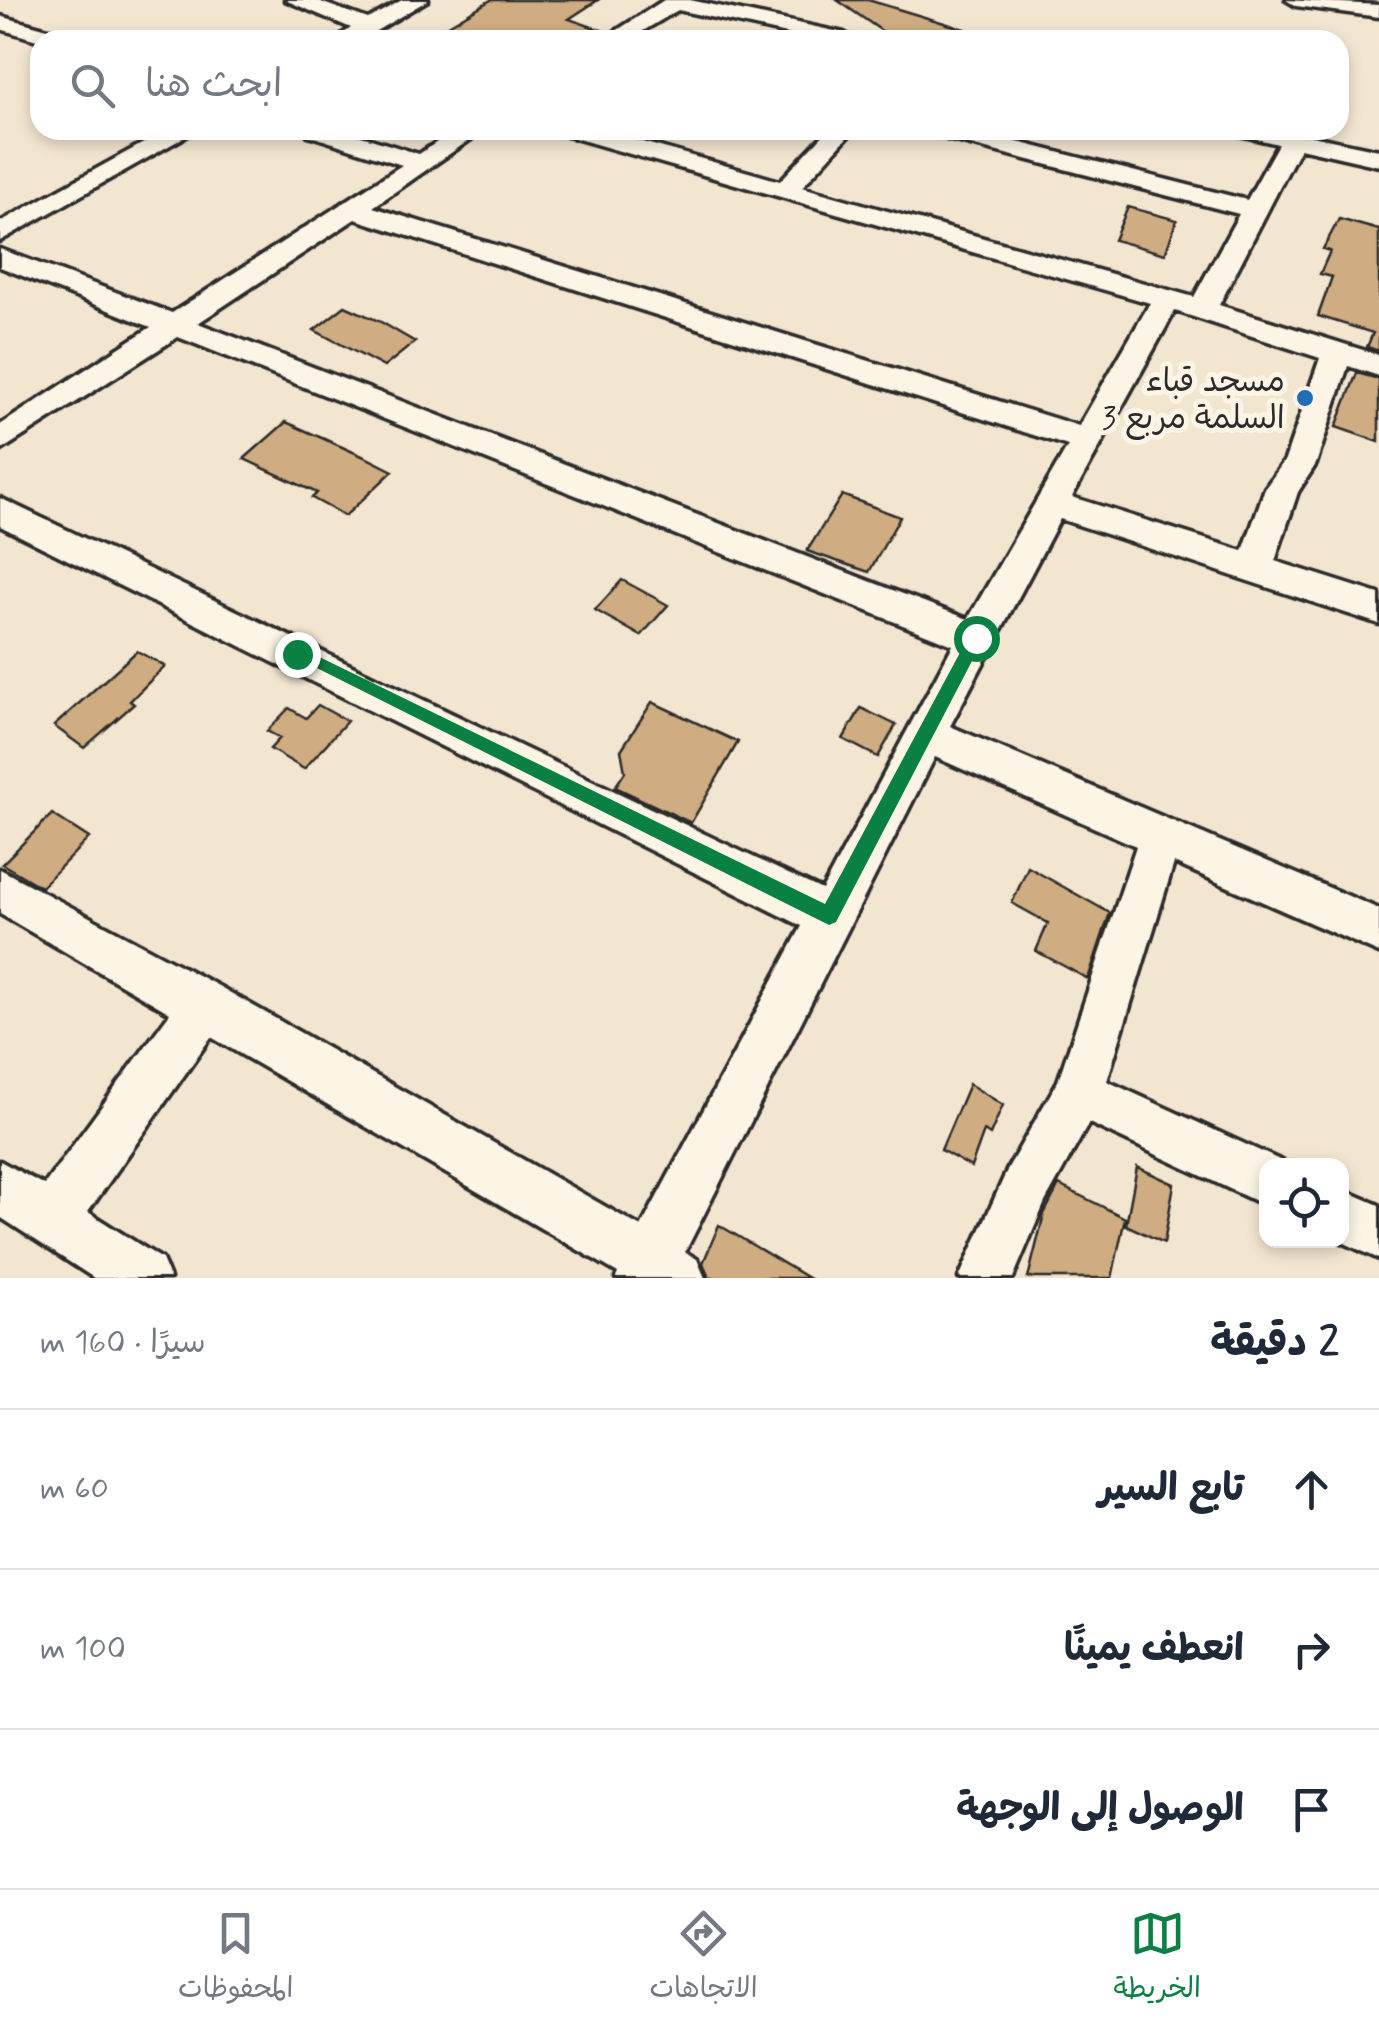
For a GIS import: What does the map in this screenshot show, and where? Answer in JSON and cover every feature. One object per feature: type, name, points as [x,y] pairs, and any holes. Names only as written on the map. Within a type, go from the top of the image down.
[{"type":"street","points":[[295,0],[370,27]]},
{"type":"street","points":[[364,30],[418,0]]},
{"type":"street","points":[[1296,0],[1379,11],[1376,0]]},
{"type":"street","points":[[629,30],[677,1],[801,30]]},
{"type":"street","points":[[0,22],[30,31]]},
{"type":"street","points":[[0,234],[167,140]]},
{"type":"street","points":[[349,140],[422,163]]},
{"type":"street","points":[[0,440],[457,140]]},
{"type":"street","points":[[609,140],[1185,304],[1379,366]]},
{"type":"street","points":[[786,189],[833,140]]},
{"type":"street","points":[[980,140],[1254,210]]},
{"type":"street","points":[[0,890],[658,1272],[829,916],[976,638],[1090,441],[1254,210],[1292,140],[1379,158]]},
{"type":"street","points":[[355,210],[1090,441]]},
{"type":"street","points":[[0,257],[976,638]]},
{"type":"street","points":[[1255,569],[1282,488],[1300,464],[1337,353]]},
{"type":"street","points":[[1052,504],[1379,609]]},
{"type":"street","points":[[0,511],[829,916]]},
{"type":"street","points":[[925,734],[1379,931]]},
{"type":"street","points":[[986,1278],[1027,1184],[1079,1093],[1161,836]]},
{"type":"street","points":[[50,1221],[205,1006]]},
{"type":"street","points":[[1079,1093],[1259,1177]]},
{"type":"street","points":[[0,1186],[143,1278]]},
{"type":"street","points":[[1349,1218],[1379,1233]]},
{"type":"building","points":[[491,0],[598,0],[569,19],[601,30],[440,30]]},
{"type":"building","points":[[837,0],[868,0],[967,30],[880,30]]},
{"type":"building","points":[[1128,207],[1177,220],[1165,254],[1114,240]]},
{"type":"building","points":[[1339,219],[1379,230],[1379,351],[1367,347],[1373,333],[1318,316],[1332,277],[1320,274],[1330,251],[1323,249]]},
{"type":"building","points":[[345,306],[415,342],[384,367],[314,330]]},
{"type":"building","points":[[1357,373],[1379,379],[1379,442],[1336,427]]},
{"type":"building","points":[[286,422],[393,471],[345,516],[312,498],[317,493],[244,459]]},
{"type":"building","points":[[842,495],[900,517],[869,572],[807,551]]},
{"type":"building","points":[[622,580],[668,605],[641,636],[595,610]]},
{"type":"building","points":[[137,651],[165,666],[130,701],[134,704],[84,748],[54,726]]},
{"type":"building","points":[[652,702],[738,742],[691,823],[615,787],[625,772],[621,750]]},
{"type":"building","points":[[318,705],[347,721],[304,769],[270,749],[280,738],[267,731],[289,708],[306,718]]},
{"type":"building","points":[[861,708],[896,725],[878,757],[843,739]]},
{"type":"building","points":[[52,814],[89,838],[41,887],[2,864]]},
{"type":"building","points":[[1028,867],[1110,913],[1088,979],[1036,951],[1048,923],[1012,903]]},
{"type":"building","points":[[969,1084],[1003,1105],[990,1135],[984,1131],[971,1167],[941,1150]]},
{"type":"building","points":[[1137,1167],[1174,1184],[1164,1243],[1126,1225]]},
{"type":"building","points":[[1059,1185],[1125,1218],[1112,1278],[1028,1278],[1044,1214]]},
{"type":"building","points":[[719,1225],[808,1278],[709,1278],[703,1263]]},
{"type":"place","name":"مسجد قباء السلمة مربع 3","points":[[1305,398]]},
{"type":"route","points":[[297,654],[829,916],[976,638]]}]
